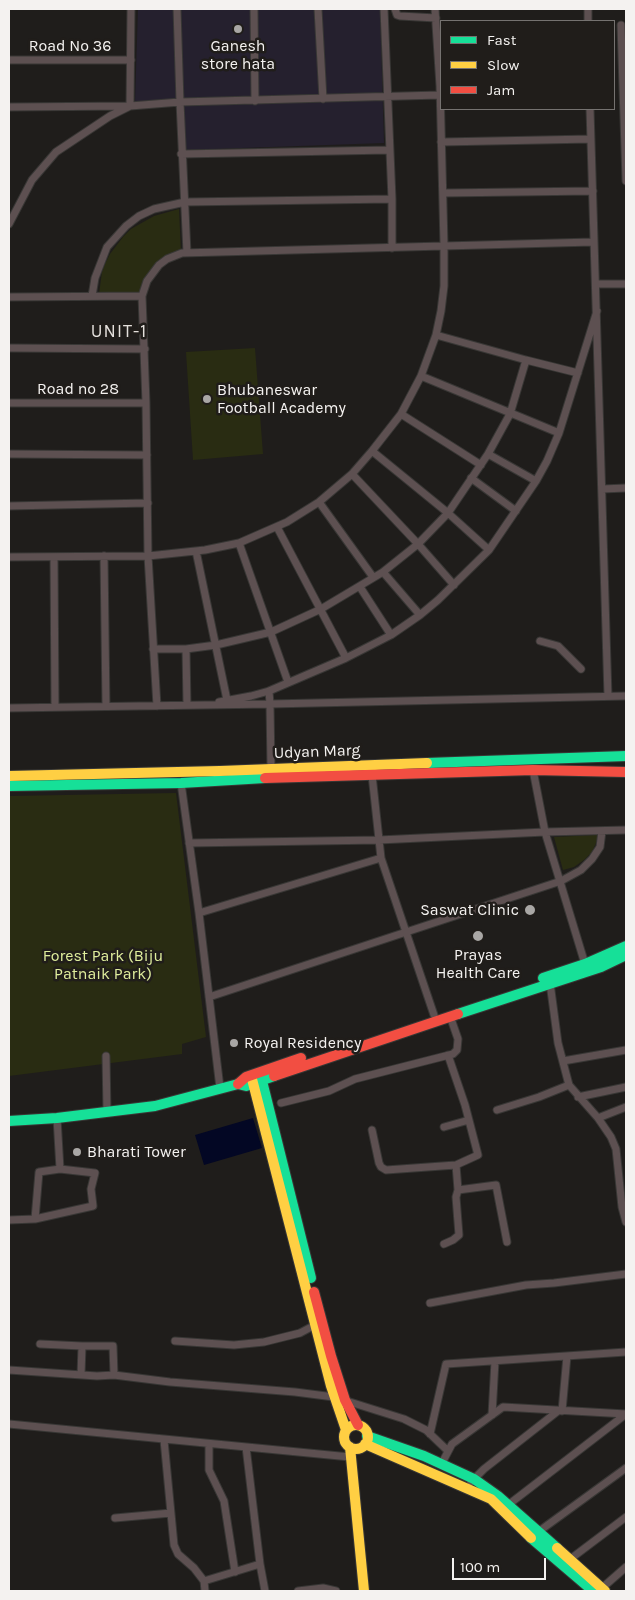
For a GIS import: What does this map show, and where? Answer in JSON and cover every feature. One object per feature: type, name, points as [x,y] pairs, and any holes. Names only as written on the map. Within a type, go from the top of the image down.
[{"type":"street","points":[[130,106],[131,9]]},
{"type":"street","points":[[178,9],[181,154],[187,253]]},
{"type":"street","points":[[254,9],[255,101]]},
{"type":"street","points":[[318,9],[323,99]]},
{"type":"street","points":[[384,9],[386,96],[392,199],[392,248]]},
{"type":"street","points":[[395,9],[397,15],[400,16],[436,18]]},
{"type":"street","points":[[435,9],[440,63]]},
{"type":"street","points":[[621,26],[626,181]]},
{"type":"street","name":"Road No 36","points":[[9,60],[131,60]]},
{"type":"street","points":[[9,107],[130,106],[180,102],[440,95]]},
{"type":"street","points":[[9,224],[32,180],[56,152],[110,116],[130,106]]},
{"type":"street","points":[[9,557],[148,556],[196,552],[239,543],[277,527],[319,502],[352,474],[401,414],[421,376],[436,335],[444,286],[440,110]]},
{"type":"street","points":[[590,110],[608,696]]},
{"type":"street","points":[[441,142],[591,139]]},
{"type":"street","points":[[181,154],[389,150]]},
{"type":"street","points":[[443,193],[593,191]]},
{"type":"street","points":[[92,296],[94,278],[107,247],[126,226],[139,216],[154,209],[185,202],[392,199]]},
{"type":"street","points":[[157,706],[148,556],[145,349],[142,296],[147,281],[159,266],[168,259],[187,253],[593,242]]},
{"type":"street","points":[[596,284],[626,284]]},
{"type":"street","points":[[9,297],[142,296]]},
{"type":"street","points":[[206,705],[269,691],[346,658],[391,635],[420,615],[489,550],[536,481],[547,461],[559,433],[597,311]]},
{"type":"street","points":[[436,335],[578,374]]},
{"type":"street","points":[[9,348],[145,349]]},
{"type":"street","points":[[153,648],[186,649],[216,645],[271,632],[321,609],[383,572],[418,544],[448,513],[488,454],[510,414],[526,360]]},
{"type":"street","points":[[421,376],[559,433]]},
{"type":"street","name":"Road no 28","points":[[9,403],[146,403]]},
{"type":"street","points":[[401,414],[480,465]]},
{"type":"street","points":[[372,451],[448,513],[489,550]]},
{"type":"street","points":[[9,454],[147,455]]},
{"type":"street","points":[[488,454],[536,481]]},
{"type":"street","points":[[352,474],[454,585]]},
{"type":"street","points":[[471,478],[516,511]]},
{"type":"street","points":[[602,489],[626,488]]},
{"type":"street","points":[[9,506],[148,502]]},
{"type":"street","points":[[319,502],[373,578]]},
{"type":"street","points":[[277,527],[346,658]]},
{"type":"street","points":[[239,543],[288,682]]},
{"type":"street","points":[[196,552],[227,700]]},
{"type":"street","points":[[104,556],[106,706]]},
{"type":"street","points":[[54,558],[55,707]]},
{"type":"street","points":[[383,572],[420,615]]},
{"type":"street","points":[[360,587],[391,635]]},
{"type":"street","points":[[540,641],[558,646],[581,669]]},
{"type":"street","points":[[186,649],[187,705]]},
{"type":"street","points":[[269,691],[271,769]]},
{"type":"street","points":[[9,708],[626,696]]},
{"type":"street","name":"Udyan Marg","points":[[9,776],[626,756]]},
{"type":"street","points":[[533,770],[545,832],[585,964]]},
{"type":"street","name":"Udyan Marg","points":[[9,786],[181,783],[533,770],[626,772]]},
{"type":"street","points":[[154,772],[154,783]]},
{"type":"street","points":[[372,775],[381,858],[434,1015]]},
{"type":"street","points":[[181,783],[220,1088]]},
{"type":"street","points":[[189,844],[379,840],[626,830]]},
{"type":"street","points":[[209,997],[561,881],[581,870],[592,859],[600,847],[602,831]]},
{"type":"street","points":[[199,913],[381,858]]},
{"type":"street","points":[[256,1078],[585,964],[626,946]]},
{"type":"street","points":[[9,1121],[57,1118],[155,1106],[238,1084],[246,1077],[256,1078],[450,1016],[601,967],[626,955]]},
{"type":"street","points":[[550,983],[558,1043],[569,1085],[598,1118],[611,1137],[616,1149],[626,1222]]},
{"type":"street","points":[[281,1103],[329,1091],[355,1079],[448,1055],[457,1050],[458,1047],[458,1040],[450,1016]]},
{"type":"street","points":[[563,1061],[626,1050]]},
{"type":"street","points":[[372,1130],[379,1163],[383,1169],[456,1165],[478,1155],[448,1055]]},
{"type":"street","points":[[106,1056],[107,1112]]},
{"type":"street","points":[[256,1078],[291,1211],[334,1397],[346,1430]]},
{"type":"street","points":[[497,1110],[569,1085]]},
{"type":"street","points":[[578,1097],[626,1087]]},
{"type":"street","points":[[598,1118],[626,1106]]},
{"type":"street","points":[[57,1118],[60,1169]]},
{"type":"street","points":[[444,1127],[469,1120]]},
{"type":"street","points":[[444,1244],[459,1235],[456,1165]]},
{"type":"street","points":[[9,1220],[35,1219],[93,1206],[91,1189],[95,1173],[60,1169],[38,1172],[35,1219]]},
{"type":"street","points":[[458,1190],[496,1185],[507,1242]]},
{"type":"street","points":[[9,1424],[246,1448],[350,1452],[360,1448],[366,1440],[365,1430],[358,1425],[345,1400],[296,1233]]},
{"type":"street","points":[[430,1303],[526,1285],[554,1284],[626,1274]]},
{"type":"street","points":[[176,1341],[234,1345],[264,1342],[300,1333],[316,1325]]},
{"type":"street","points":[[40,1344],[113,1346],[114,1375]]},
{"type":"street","points":[[81,1376],[82,1346]]},
{"type":"street","points":[[430,1434],[446,1364],[626,1352]]},
{"type":"street","points":[[466,1488],[484,1469],[560,1411],[567,1356]]},
{"type":"street","points":[[492,1415],[495,1361]]},
{"type":"street","points":[[9,1370],[81,1376],[114,1375],[334,1397],[404,1419],[426,1430],[448,1451]]},
{"type":"street","points":[[442,1464],[452,1444],[503,1408],[626,1414]]},
{"type":"street","points":[[508,1505],[626,1414]]},
{"type":"street","points":[[358,1425],[346,1430],[344,1441],[350,1452],[364,1591]]},
{"type":"street","points":[[164,1440],[174,1545],[178,1554],[194,1568],[204,1581],[205,1591]]},
{"type":"street","points":[[366,1440],[442,1464],[474,1479],[508,1505],[600,1590],[626,1567]]},
{"type":"street","points":[[366,1440],[491,1499],[536,1542],[572,1565]]},
{"type":"street","points":[[208,1444],[209,1470],[224,1501],[235,1572]]},
{"type":"street","points":[[246,1448],[265,1591]]},
{"type":"street","points":[[538,1532],[626,1468]]},
{"type":"street","points":[[115,1518],[171,1513]]},
{"type":"street","points":[[572,1565],[626,1517]]},
{"type":"street","points":[[204,1581],[260,1564]]},
{"type":"street","points":[[298,1591],[323,1588],[336,1591]]},
{"type":"shaded area","points":[[138,9],[380,9],[384,143],[185,150],[184,102],[135,102]]},
{"type":"green space","points":[[179,209],[181,252],[165,257],[154,266],[148,273],[139,294],[99,294],[105,264],[123,237],[131,229],[154,216]]},
{"type":"green space","points":[[255,348],[263,454],[193,460],[186,352]]},
{"type":"green space","name":"Forest Park (Biju Patnaik Park)","points":[[176,793],[206,1037],[182,1044],[182,1054],[9,1076],[9,796]]},
{"type":"green space","points":[[598,835],[592,852],[584,860],[574,867],[563,870],[554,837]]},
{"type":"water","points":[[253,1118],[262,1148],[204,1165],[195,1135]]},
{"type":"traffic: fast","points":[[427,763],[626,756]]},
{"type":"traffic: fast","points":[[9,786],[181,783],[265,778]]},
{"type":"traffic: fast","points":[[543,978],[585,964],[626,946]]},
{"type":"traffic: fast","points":[[458,1014],[601,967],[626,955]]},
{"type":"traffic: fast","points":[[260,1073],[311,1278]]},
{"type":"traffic: fast","points":[[9,1121],[57,1118],[155,1106],[238,1084],[246,1086],[274,1076]]},
{"type":"traffic: fast","points":[[367,1436],[424,1456],[474,1479],[498,1496],[557,1548]]},
{"type":"traffic: fast","points":[[531,1538],[593,1591]]},
{"type":"traffic: slow","points":[[9,776],[220,771],[427,763]]},
{"type":"traffic: slow","points":[[252,1079],[331,1386],[346,1430]]},
{"type":"traffic: slow","points":[[356,1425],[364,1429],[368,1437],[364,1445],[356,1449],[348,1445],[344,1437],[348,1429],[356,1425]]},
{"type":"traffic: slow","points":[[365,1444],[491,1499],[531,1538]]},
{"type":"traffic: slow","points":[[350,1447],[364,1591]]},
{"type":"traffic: slow","points":[[557,1548],[605,1591]]},
{"type":"traffic: jam","points":[[265,778],[533,770],[626,772]]},
{"type":"traffic: jam","points":[[274,1076],[458,1014]]},
{"type":"traffic: jam","points":[[238,1084],[246,1077],[301,1058]]},
{"type":"traffic: jam","points":[[314,1292],[345,1400],[358,1425]]},
{"type":"place","name":"Ganesh store hata","points":[[238,29]]},
{"type":"place","name":"Bhubaneswar Football Academy","points":[[207,399]]},
{"type":"place","name":"Saswat Clinic","points":[[530,910]]},
{"type":"place","name":"Prayas Health Care","points":[[478,936]]},
{"type":"place","name":"Royal Residency","points":[[234,1043]]},
{"type":"place","name":"Bharati Tower","points":[[77,1152]]},
{"type":"district","name":"UNIT-1","points":[[119,332]]}]
